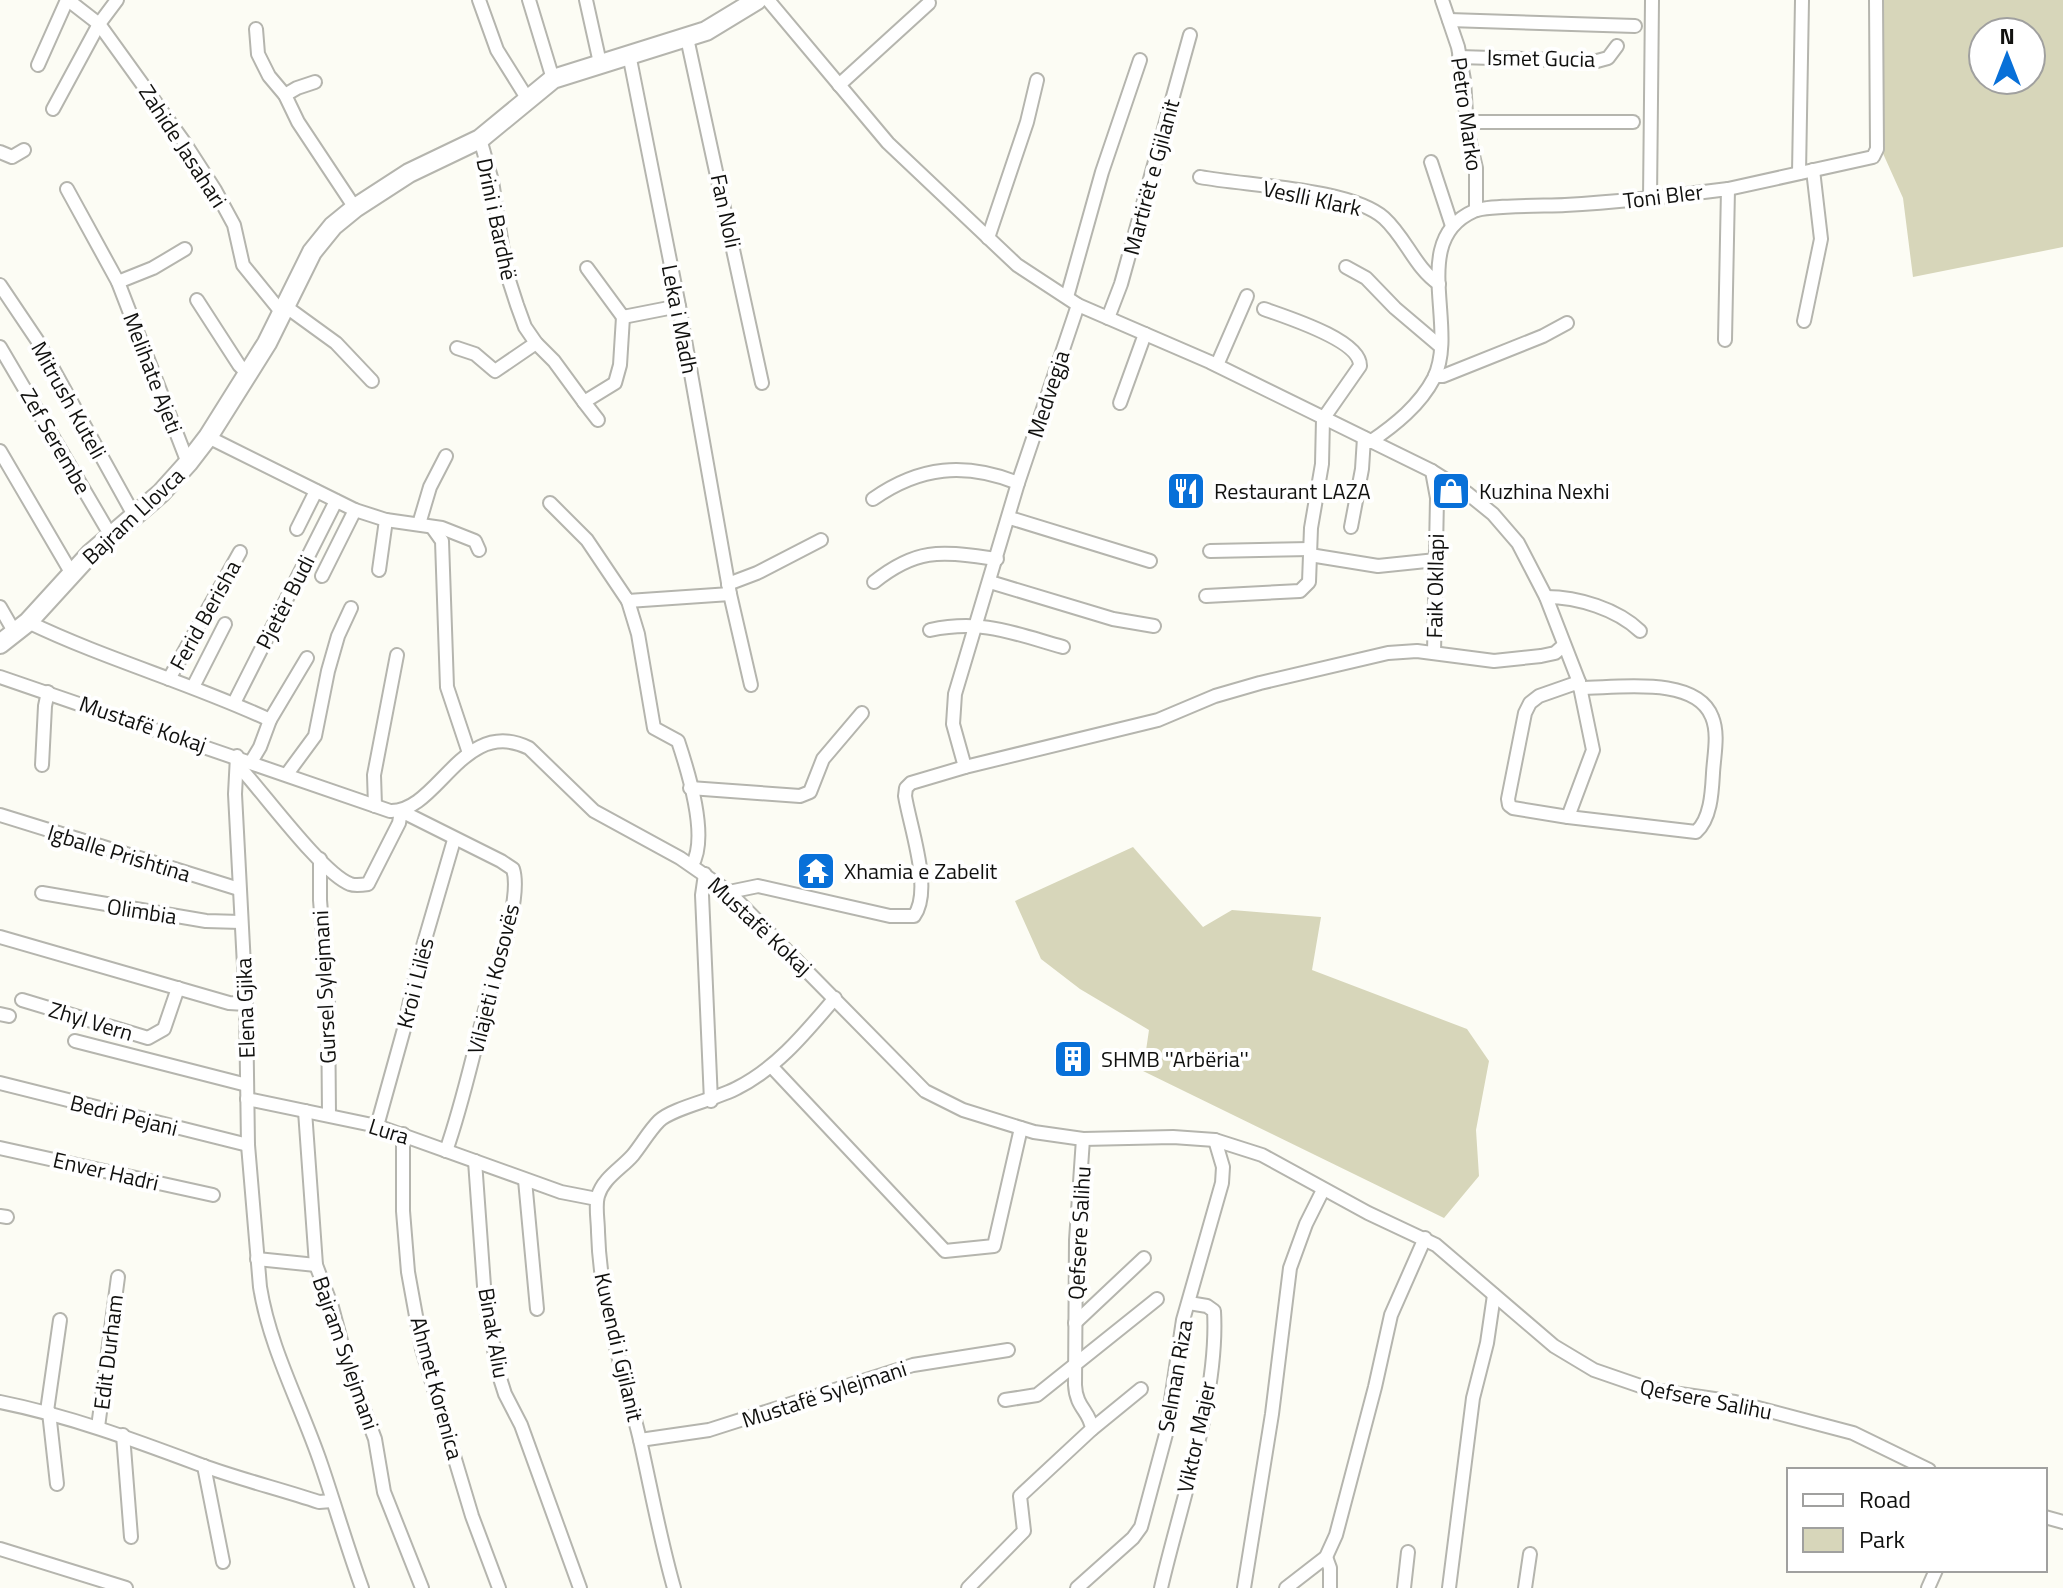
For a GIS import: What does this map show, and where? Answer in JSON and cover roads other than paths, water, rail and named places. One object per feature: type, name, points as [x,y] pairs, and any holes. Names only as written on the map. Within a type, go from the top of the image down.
[{"type":"street","name":"Zahide Jasahari","points":[[68,0],[99,24],[215,190],[234,225],[243,265],[284,309]]},
{"type":"street","points":[[38,65],[68,0]]},
{"type":"street","points":[[53,109],[99,24],[117,0]]},
{"type":"street","points":[[479,0],[497,50],[527,98]]},
{"type":"street","points":[[529,0],[553,79]]},
{"type":"street","points":[[586,0],[600,63]]},
{"type":"street","name":"Bajram Llovca","points":[[9,637],[111,536],[161,493],[188,463],[208,437],[247,373],[312,252],[333,226],[409,173],[497,128],[527,98],[553,79],[706,31],[757,0]]},
{"type":"street","points":[[768,0],[888,143],[1017,265],[1072,301],[1217,365],[1432,471],[1493,514],[1518,543],[1546,597],[1580,685],[1592,757],[1568,817]]},
{"type":"street","name":"Petro Marko","points":[[1442,0],[1459,57],[1476,168],[1476,210]]},
{"type":"street","points":[[1650,199],[1652,0]]},
{"type":"street","points":[[1799,173],[1802,0]]},
{"type":"street","points":[[1728,189],[1873,157],[1876,0]]},
{"type":"street","points":[[839,85],[929,3]]},
{"type":"street","points":[[1449,20],[1635,26]]},
{"type":"street","points":[[256,29],[258,54],[269,76],[285,95],[298,122],[355,208]]},
{"type":"street","name":"Martirët e Gjilanit","points":[[1108,318],[1121,284],[1190,35]]},
{"type":"street","name":"Fan Noli","points":[[687,38],[762,383]]},
{"type":"street","name":"Ismet Gucia","points":[[1459,57],[1597,61],[1608,58],[1617,46]]},
{"type":"street","name":"Leka i Madh","points":[[629,54],[679,306],[729,589],[751,685]]},
{"type":"street","name":"Medvegja","points":[[965,767],[953,724],[955,694],[1010,518],[1072,301],[1102,172],[1140,60]]},
{"type":"street","points":[[988,238],[1027,122],[1037,80]]},
{"type":"street","points":[[285,95],[315,82]]},
{"type":"street","points":[[1467,122],[1633,122]]},
{"type":"street","name":"Drini i Bardhë","points":[[480,139],[492,181],[506,271],[525,327],[598,420]]},
{"type":"street","points":[[0,152],[12,157],[24,150]]},
{"type":"street","points":[[1431,162],[1452,226]]},
{"type":"street","points":[[1804,321],[1821,239],[1813,170]]},
{"type":"street","name":"Veslli Klark","points":[[1200,177],[1306,192],[1367,207],[1383,217],[1398,233],[1414,258],[1439,284]]},
{"type":"street","name":"Melihate Ajeti","points":[[67,189],[118,282],[188,463]]},
{"type":"street","name":"Toni Bler","points":[[1476,210],[1650,199],[1728,189],[1725,340]]},
{"type":"street","points":[[1351,527],[1367,440],[1401,419],[1435,376],[1441,347],[1441,250],[1452,226],[1476,210]]},
{"type":"street","points":[[118,282],[153,268],[185,249]]},
{"type":"street","points":[[1346,267],[1366,278],[1395,308],[1441,347]]},
{"type":"street","points":[[584,402],[615,383],[620,365],[623,317],[587,268]]},
{"type":"street","name":"Mitrush Kuteli","points":[[0,285],[37,340],[135,517]]},
{"type":"street","points":[[1217,365],[1247,296]]},
{"type":"street","points":[[197,300],[247,373]]},
{"type":"street","points":[[623,317],[679,306]]},
{"type":"street","points":[[284,309],[336,343],[372,381]]},
{"type":"street","points":[[1206,596],[1300,591],[1309,582],[1322,464],[1323,419],[1360,366],[1357,353],[1347,345],[1304,323],[1264,309]]},
{"type":"street","points":[[1435,376],[1443,376],[1567,323]]},
{"type":"street","points":[[1120,403],[1145,334]]},
{"type":"street","points":[[457,348],[475,354],[495,371],[536,343]]},
{"type":"street","name":"Zef Serembe","points":[[0,347],[111,536]]},
{"type":"street","points":[[208,437],[355,510],[386,520],[442,528],[475,541],[479,550]]},
{"type":"street","points":[[0,451],[72,574]]},
{"type":"street","points":[[425,526],[430,487],[446,456]]},
{"type":"street","points":[[873,499],[913,476],[939,470],[983,473],[1018,483]]},
{"type":"street","name":"Faik Okllapi","points":[[1432,471],[1437,498],[1434,653]]},
{"type":"street","points":[[297,529],[316,491]]},
{"type":"street","name":"Pjetër Budi","points":[[234,703],[336,501]]},
{"type":"street","points":[[550,503],[587,540],[628,601],[638,634],[654,728],[678,741],[690,788],[699,843],[692,865]]},
{"type":"street","points":[[322,576],[355,510]]},
{"type":"street","points":[[1010,518],[1150,561]]},
{"type":"street","points":[[379,570],[386,520]]},
{"type":"street","points":[[425,526],[442,541],[447,687],[469,753]]},
{"type":"street","points":[[628,601],[729,589],[821,540]]},
{"type":"street","points":[[1210,551],[1310,552],[1378,566],[1436,560]]},
{"type":"street","name":"Ferid Berisha","points":[[169,679],[240,552]]},
{"type":"street","points":[[874,582],[893,567],[919,555],[943,553],[997,559]]},
{"type":"street","points":[[990,582],[1113,619],[1154,626]]},
{"type":"street","points":[[1546,597],[1586,602],[1624,619],[1640,631]]},
{"type":"street","points":[[0,607],[9,637],[118,661],[193,687],[270,720]]},
{"type":"street","points":[[287,774],[315,736],[328,671],[338,636],[351,608]]},
{"type":"street","points":[[193,687],[225,624]]},
{"type":"street","points":[[930,630],[956,624],[994,627],[1063,647]]},
{"type":"street","points":[[729,892],[758,886],[890,916],[914,916],[920,909],[922,890],[905,796],[906,788],[911,783],[1158,720],[1215,696],[1260,683],[1388,653],[1434,653],[1494,661],[1555,653],[1564,645]]},
{"type":"street","points":[[375,806],[374,775],[397,655]]},
{"type":"street","points":[[251,762],[270,720],[307,658]]},
{"type":"street","name":"Mustafë Kokaj","points":[[0,677],[375,806],[401,811],[454,840]]},
{"type":"street","points":[[1580,685],[1679,689],[1702,701],[1712,716],[1716,733],[1711,798],[1701,828],[1696,832],[1513,808],[1508,799],[1525,713],[1530,703],[1539,696],[1580,685]]},
{"type":"street","name":"Mustafë Kokaj","points":[[42,765],[48,692]]},
{"type":"street","points":[[690,788],[800,796],[810,792],[823,759],[862,713]]},
{"type":"street","name":"Mustafë Kokaj","points":[[401,811],[412,807],[469,753],[499,742],[518,742],[529,748],[594,811],[692,865],[729,892],[925,1091],[941,1102],[1021,1128],[1083,1139]]},
{"type":"street","points":[[237,756],[243,771],[320,859],[338,877],[352,885],[368,884],[399,823],[401,811]]},
{"type":"street","name":"Elena Gjika","points":[[237,756],[235,794],[246,1004],[248,1145],[264,1309],[362,1588]]},
{"type":"street","name":"Igballe Prishtina","points":[[0,815],[239,889]]},
{"type":"street","name":"Kroi i Lilës","points":[[377,1126],[419,960],[454,840]]},
{"type":"street","name":"Vilajeti i Kosovës","points":[[446,1151],[461,1107],[503,946],[515,877],[513,869],[501,861],[454,840]]},
{"type":"street","name":"Gursel Sylejmani","points":[[320,859],[328,998],[329,1115]]},
{"type":"street","points":[[705,874],[702,895],[711,1101]]},
{"type":"street","name":"Olimbia","points":[[42,893],[206,921],[241,922]]},
{"type":"street","points":[[0,937],[229,1003],[246,1004]]},
{"type":"street","name":"Zhyl Vern","points":[[22,1000],[148,1038],[164,1029],[178,988]]},
{"type":"street","points":[[597,1199],[602,1185],[633,1155],[659,1121],[669,1113],[711,1101],[740,1087],[771,1066],[835,998]]},
{"type":"street","points":[[75,1041],[247,1085]]},
{"type":"street","points":[[771,1066],[945,1251],[994,1246],[1021,1128]]},
{"type":"street","name":"Bedri Pejani","points":[[0,1083],[248,1145]]},
{"type":"street","name":"Lura","points":[[247,1099],[377,1126],[561,1192],[597,1199]]},
{"type":"street","name":"Bajram Sylejmani","points":[[305,1111],[316,1265],[332,1307],[348,1367],[375,1439],[384,1492],[422,1588]]},
{"type":"street","name":"Ahmet Korenica","points":[[403,1134],[408,1272],[422,1349],[472,1516],[499,1588]]},
{"type":"street","name":"Qefsere Salihu","points":[[1092,1429],[1091,1421],[1075,1399],[1076,1240],[1083,1139],[1173,1137],[1215,1140],[1262,1155],[1323,1190],[1425,1238],[1459,1263],[1554,1346],[1594,1370],[1652,1390],[1762,1408],[1853,1433],[1925,1468]]},
{"type":"street","name":"Selman Riza","points":[[1077,1588],[1133,1538],[1141,1527],[1166,1434],[1179,1342],[1222,1183],[1223,1167],[1215,1140]]},
{"type":"street","name":"Enver Hadri","points":[[0,1148],[213,1195]]},
{"type":"street","name":"Binak Aliu","points":[[475,1161],[485,1300],[498,1372],[521,1425],[580,1588]]},
{"type":"street","points":[[525,1180],[537,1309]]},
{"type":"street","points":[[1244,1588],[1272,1414],[1290,1268],[1306,1224],[1323,1190]]},
{"type":"street","name":"Kuvendi i Gjilanit","points":[[597,1199],[599,1259],[605,1299],[674,1588]]},
{"type":"street","points":[[1286,1588],[1326,1557],[1336,1535],[1391,1315],[1425,1238]]},
{"type":"street","points":[[1075,1323],[1144,1258]]},
{"type":"street","points":[[257,1259],[316,1265]]},
{"type":"street","name":"Edit Durham","points":[[98,1427],[118,1277]]},
{"type":"street","points":[[1449,1588],[1473,1398],[1487,1343],[1494,1295]]},
{"type":"street","points":[[1005,1400],[1037,1395],[1157,1299]]},
{"type":"street","name":"Viktor Majer","points":[[1161,1588],[1200,1429],[1211,1368],[1214,1311],[1207,1306],[1189,1303]]},
{"type":"street","points":[[57,1484],[48,1412],[60,1320]]},
{"type":"street","name":"Mustafë Sylejmani","points":[[640,1440],[709,1430],[913,1365],[1008,1350]]},
{"type":"street","points":[[968,1588],[1024,1531],[1020,1496],[1092,1429],[1141,1389]]},
{"type":"street","name":"Edit Durham","points":[[0,1402],[98,1427],[204,1466],[319,1502],[332,1501]]},
{"type":"street","name":"Edit Durham","points":[[123,1435],[131,1537]]},
{"type":"street","points":[[204,1466],[223,1562]]},
{"type":"street","points":[[0,1549],[126,1588]]},
{"type":"street","points":[[1404,1588],[1408,1552]]},
{"type":"street","points":[[1525,1588],[1530,1554]]},
{"type":"street","points":[[1326,1557],[1330,1568],[1330,1588]]},
{"type":"place","name":"Restaurant LAZA","points":[[1186,491]]},
{"type":"place","name":"Kuzhina Nexhi","points":[[1451,491]]},
{"type":"place","name":"Xhamia e Zabelit","points":[[816,871]]},
{"type":"place","name":"SHMB ''Arbëria''","points":[[1073,1059]]}]
